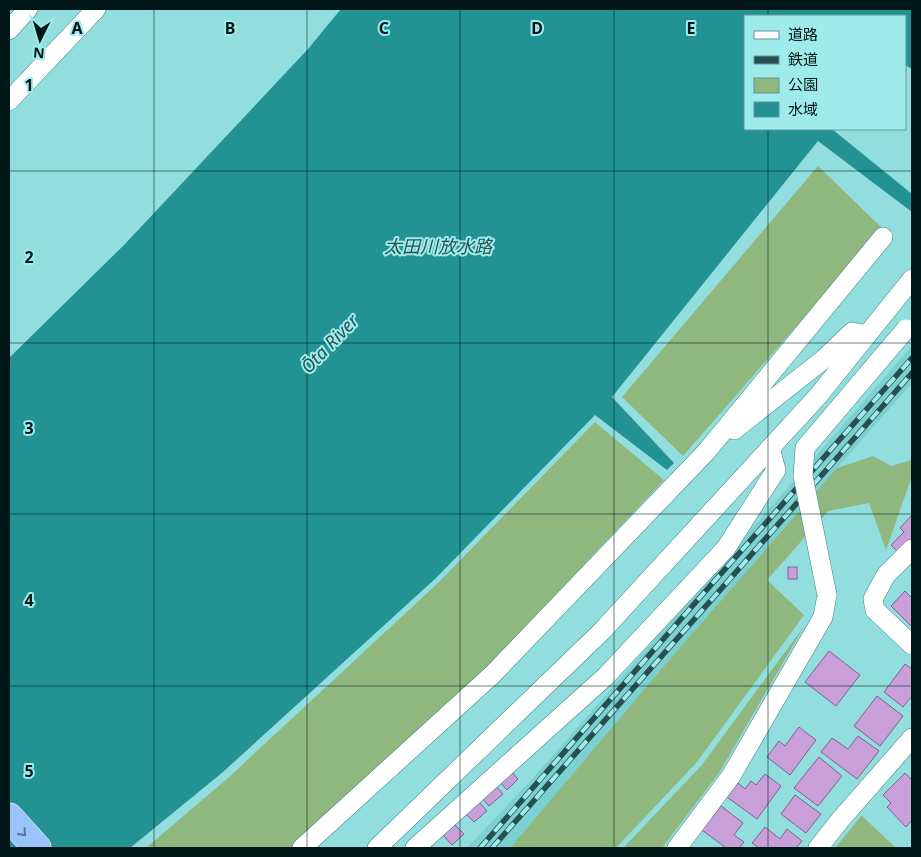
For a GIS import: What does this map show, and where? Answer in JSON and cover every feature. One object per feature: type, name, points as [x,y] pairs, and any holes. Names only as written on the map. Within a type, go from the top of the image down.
[{"type":"highway","points":[[9,817],[37,848]]},
{"type":"street","points":[[9,102],[96,9]]},
{"type":"street","points":[[302,848],[493,674],[706,452],[883,237]]},
{"type":"street","points":[[377,848],[602,631],[818,396],[912,279]]},
{"type":"street","points":[[676,848],[731,776],[823,617],[827,595],[803,476],[805,448],[909,325]]},
{"type":"street","points":[[706,452],[824,359],[852,332],[867,335]]},
{"type":"street","points":[[415,848],[606,676],[726,548],[776,470],[770,448]]},
{"type":"street","points":[[912,549],[886,575],[872,599],[875,610],[912,645]]},
{"type":"street","points":[[818,848],[912,738]]},
{"type":"shaded area","points":[[912,346],[912,383],[669,660],[510,848],[467,848],[534,777]]},
{"type":"green space","points":[[818,166],[882,228],[683,456],[622,397]]},
{"type":"green space","points":[[595,422],[664,480],[487,667],[293,848],[146,848],[228,778],[438,583]]},
{"type":"green space","points":[[873,456],[891,466],[912,460],[912,476],[886,550],[869,503],[828,511],[767,580],[804,615],[697,762],[616,848],[510,848],[669,660],[837,468]]},
{"type":"green space","points":[[805,625],[719,773],[662,848],[623,848],[701,766]]},
{"type":"green space","points":[[862,816],[896,848],[835,848]]},
{"type":"water","name":"太田川放水路","points":[[341,9],[912,9],[912,69],[906,66],[906,15],[744,15],[744,130],[833,130],[912,194],[912,212],[818,141],[612,397],[674,463],[667,470],[595,415],[436,578],[223,772],[130,848],[9,848],[9,358],[124,245],[308,49]]},
{"type":"building","points":[[912,515],[912,542],[900,554],[891,545],[904,532],[900,528]]},
{"type":"building","points":[[788,567],[797,567],[797,579],[788,579]]},
{"type":"building","points":[[905,591],[912,598],[912,627],[891,606]]},
{"type":"building","points":[[829,651],[860,675],[836,706],[805,682]]},
{"type":"building","points":[[905,664],[912,669],[912,696],[903,707],[884,692]]},
{"type":"building","points":[[877,696],[903,716],[880,746],[854,726]]},
{"type":"building","points":[[799,727],[816,740],[790,775],[767,757],[779,741],[785,746]]},
{"type":"building","points":[[858,736],[879,751],[857,779],[821,752],[832,738],[848,749]]},
{"type":"building","points":[[819,757],[842,776],[818,806],[794,788]]},
{"type":"building","points":[[511,771],[518,779],[507,790],[499,781]]},
{"type":"building","points":[[905,773],[912,780],[912,820],[906,827],[887,807],[891,803],[883,795]]},
{"type":"building","points":[[765,774],[781,786],[757,819],[727,797],[738,783],[745,789],[751,781],[756,785]]},
{"type":"building","points":[[495,785],[503,794],[489,806],[481,797]]},
{"type":"building","points":[[795,795],[821,814],[806,833],[781,814]]},
{"type":"building","points":[[478,801],[487,811],[474,822],[465,813]]},
{"type":"building","points":[[721,806],[743,823],[734,835],[744,842],[739,848],[726,848],[702,830]]},
{"type":"building","points":[[452,822],[464,834],[452,845],[441,833]]},
{"type":"building","points":[[765,827],[780,839],[787,829],[802,841],[796,848],[759,848],[752,843]]},
{"type":"railway","points":[[480,848],[912,358]]},
{"type":"railway","points":[[492,848],[912,373]]},
{"type":"water label","name":"Ōta River","points":[[330,344]]}]
